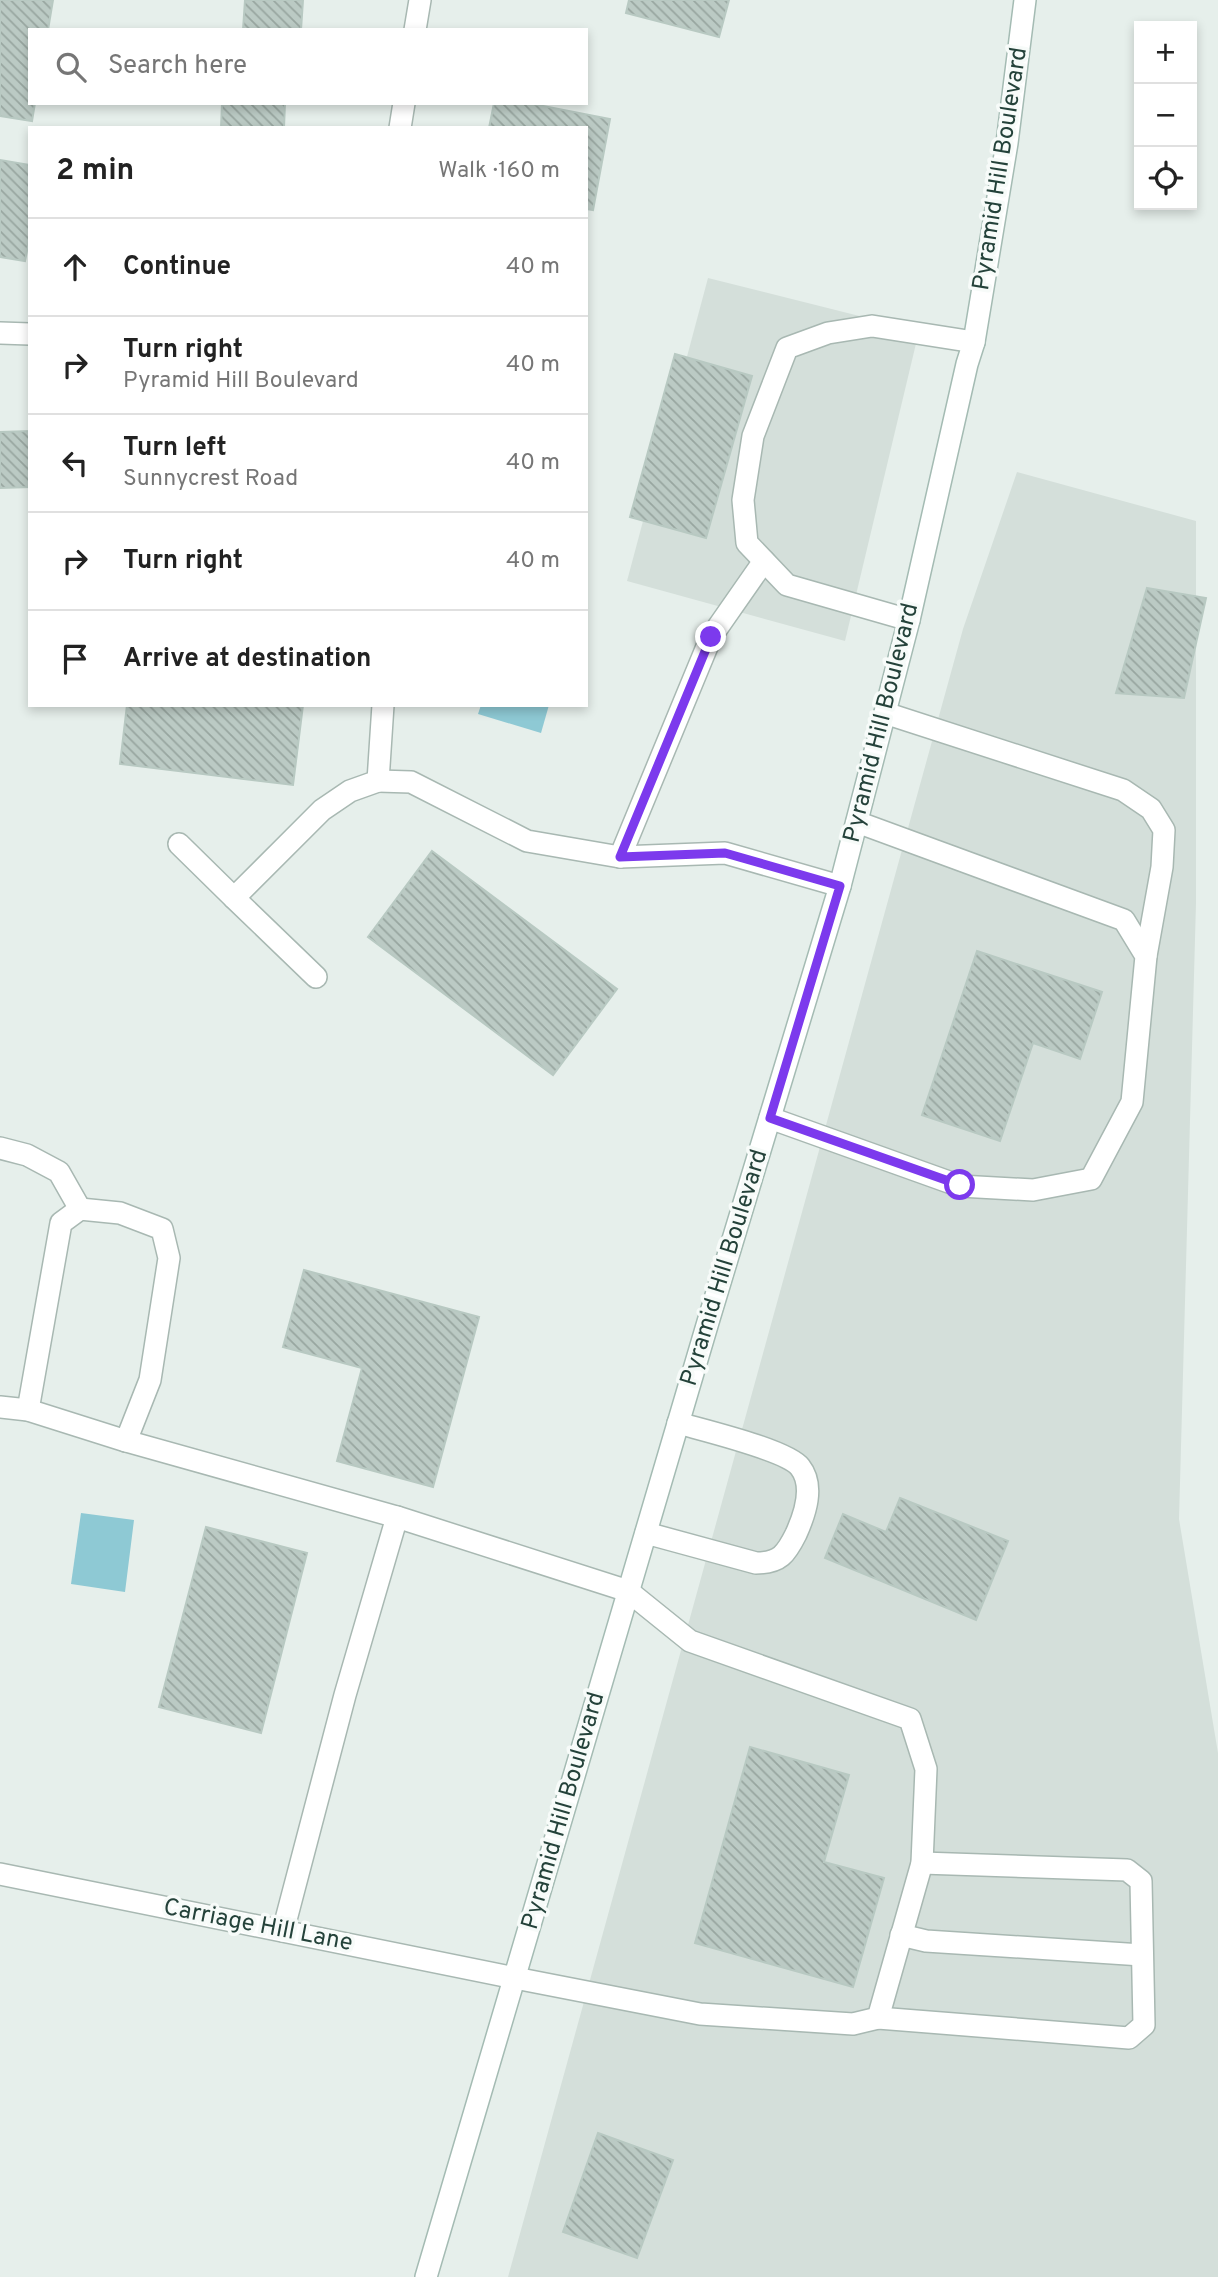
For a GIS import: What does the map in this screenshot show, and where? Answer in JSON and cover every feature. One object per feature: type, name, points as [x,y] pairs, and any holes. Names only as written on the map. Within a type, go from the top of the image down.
[{"type":"main road","points":[[415,28],[420,0]]},
{"type":"main road","name":"Pyramid Hill Boulevard","points":[[426,2277],[857,822],[909,620],[974,342],[1007,143],[1025,0]]},
{"type":"main road","points":[[400,126],[404,105]]},
{"type":"main road","points":[[909,620],[787,585],[747,543],[743,500],[753,436],[787,348],[828,332],[872,326],[974,342]]},
{"type":"main road","points":[[0,332],[28,334]]},
{"type":"main road","points":[[620,857],[711,637],[764,561]]},
{"type":"main road","points":[[378,781],[383,707]]},
{"type":"main road","points":[[770,1118],[960,1185],[1033,1190],[1091,1180],[1132,1102],[1146,956],[1162,867],[1164,830],[1151,809],[1123,790],[885,713]]},
{"type":"main road","points":[[234,898],[322,810],[350,791],[378,781],[411,782],[527,841],[620,857],[725,853],[840,886]]},
{"type":"main road","points":[[857,822],[1124,920],[1146,956]]},
{"type":"main road","points":[[179,844],[316,977]]},
{"type":"main road","points":[[0,1149],[27,1155],[59,1172],[80,1209]]},
{"type":"main road","points":[[28,1410],[61,1223],[80,1209],[120,1213],[162,1229],[169,1258],[150,1380],[126,1441]]},
{"type":"main road","points":[[0,1407],[28,1410],[126,1441],[397,1517],[628,1591],[691,1641],[910,1718],[926,1769],[922,1863],[877,2018]]},
{"type":"main road","points":[[646,1533],[756,1563],[771,1563],[787,1552],[803,1519],[809,1488],[800,1467],[782,1455],[678,1423]]},
{"type":"main road","points":[[283,1931],[345,1696],[397,1517]]},
{"type":"main road","points":[[901,1935],[926,1941],[1142,1955],[1141,1881],[1127,1870],[922,1863]]},
{"type":"main road","name":"Carriage Hill Lane","points":[[0,1874],[700,2014],[853,2024],[877,2018],[1129,2038],[1144,2025],[1142,1955]]},
{"type":"shaded area","points":[[708,278],[919,331],[845,641],[627,581]]},
{"type":"shaded area","points":[[1017,472],[1196,521],[1196,903],[1179,1519],[1218,1753],[1218,2277],[508,2277],[963,629]]},
{"type":"water","points":[[480,707],[548,707],[541,733],[478,714]]},
{"type":"water","points":[[81,1513],[134,1520],[125,1592],[71,1584]]},
{"type":"building","points":[[0,0],[53,0],[48,28],[28,28],[28,105],[35,105],[32,121],[0,116]]},
{"type":"building","points":[[245,0],[303,0],[301,28],[243,28]]},
{"type":"building","points":[[629,0],[729,0],[719,37],[626,13]]},
{"type":"building","points":[[222,105],[285,105],[284,126],[221,126]]},
{"type":"building","points":[[494,105],[538,105],[610,119],[593,210],[588,209],[588,126],[489,126]]},
{"type":"building","points":[[0,160],[28,165],[28,246],[25,261],[0,257]]},
{"type":"building","points":[[675,354],[752,376],[706,538],[630,517]]},
{"type":"building","points":[[28,431],[28,487],[0,488],[0,432]]},
{"type":"building","points":[[1147,588],[1206,598],[1184,698],[1116,693]]},
{"type":"building","points":[[127,707],[303,707],[293,785],[120,764]]},
{"type":"building","points":[[432,851],[617,989],[553,1075],[368,937]]},
{"type":"building","points":[[977,951],[1102,992],[1080,1059],[1033,1043],[1000,1141],[922,1115]]},
{"type":"building","points":[[304,1270],[479,1317],[433,1487],[337,1461],[362,1368],[283,1347]]},
{"type":"building","points":[[900,1498],[1008,1541],[976,1620],[825,1558],[843,1514],[886,1532]]},
{"type":"building","points":[[206,1527],[307,1553],[261,1733],[159,1707]]},
{"type":"building","points":[[750,1747],[849,1775],[824,1862],[884,1878],[853,1987],[695,1943]]},
{"type":"building","points":[[598,2133],[673,2160],[637,2258],[563,2232]]},
{"type":"route","points":[[711,637],[620,857],[725,853],[840,886],[770,1118],[960,1185]]}]
